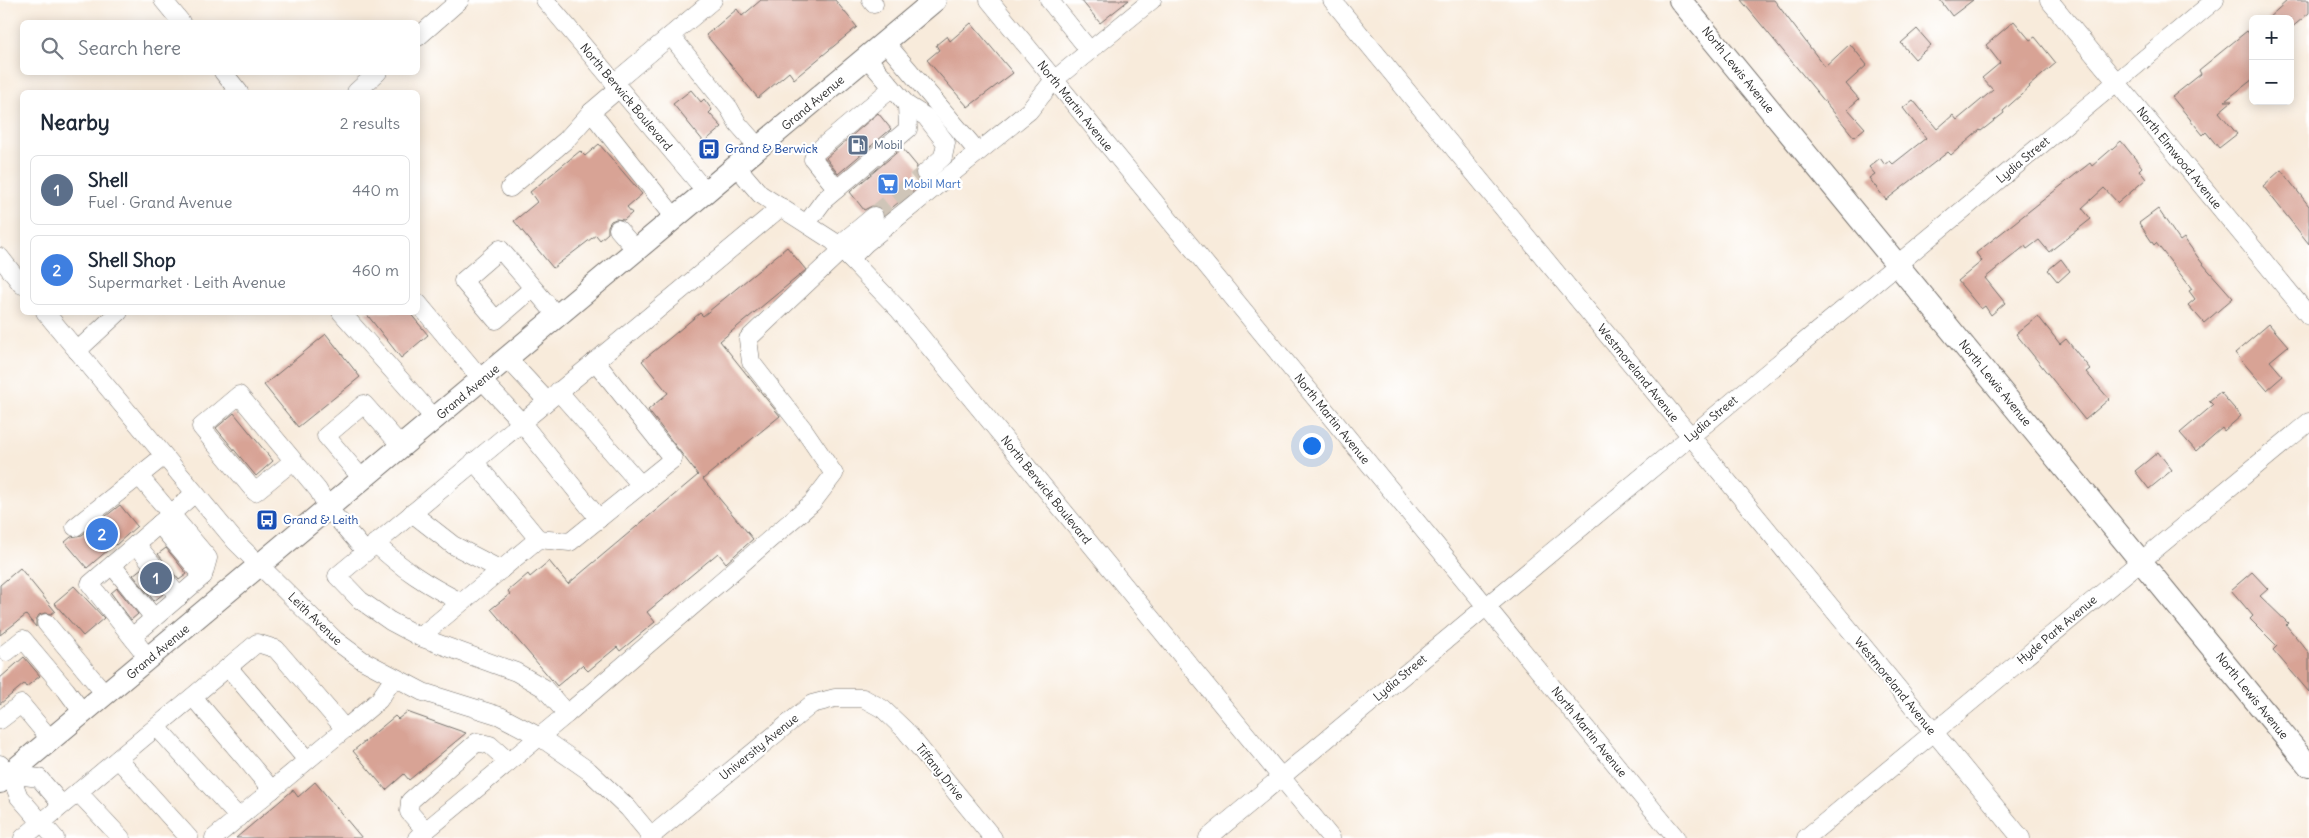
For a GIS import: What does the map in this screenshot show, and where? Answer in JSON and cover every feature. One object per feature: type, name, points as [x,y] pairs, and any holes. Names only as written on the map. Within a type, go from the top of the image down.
[{"type":"main road","name":"Grand Avenue","points":[[3,773],[51,740],[106,695],[935,0]]},
{"type":"main road","name":"North Lewis Avenue","points":[[1680,0],[2309,766]]},
{"type":"street","points":[[163,0],[179,20]]},
{"type":"street","points":[[420,35],[460,0]]},
{"type":"street","name":"North Berwick Boulevard","points":[[545,0],[707,193]]},
{"type":"street","points":[[510,188],[566,140],[616,86],[714,0]]},
{"type":"street","name":"North Martin Avenue","points":[[989,0],[1676,838]]},
{"type":"street","points":[[1049,0],[1090,51]]},
{"type":"street","points":[[843,252],[866,243],[1029,111],[1054,80],[1152,0]]},
{"type":"street","name":"Westmoreland Avenue","points":[[1332,0],[2021,838]]},
{"type":"street","name":"North Elmwood Avenue","points":[[2049,0],[2309,316]]},
{"type":"street","name":"Lydia Street","points":[[1208,838],[2215,0]]},
{"type":"street","points":[[671,36],[729,108],[738,124],[759,148]]},
{"type":"street","points":[[886,42],[978,152]]},
{"type":"street","points":[[867,58],[907,105],[926,117],[946,142],[943,157],[925,173]]},
{"type":"street","points":[[225,75],[237,90]]},
{"type":"street","points":[[358,90],[375,75]]},
{"type":"street","points":[[836,189],[813,159],[815,153],[892,88]]},
{"type":"street","points":[[807,223],[824,200],[908,130],[907,105]]},
{"type":"street","points":[[590,112],[676,219]]},
{"type":"street","name":"North Berwick Boulevard","points":[[737,167],[760,194],[807,223],[843,252],[899,310],[1331,838]]},
{"type":"street","points":[[567,714],[544,688],[516,672],[420,637],[390,621],[360,600],[337,576],[781,207]]},
{"type":"street","points":[[509,762],[490,745],[477,742],[462,754],[410,801],[409,812],[422,835],[540,737],[812,503],[834,474],[804,430],[751,362],[748,339],[843,252],[874,216]]},
{"type":"street","points":[[618,229],[637,251]]},
{"type":"street","points":[[0,258],[20,283]]},
{"type":"street","points":[[533,288],[558,317]]},
{"type":"street","points":[[420,305],[482,380],[521,422],[599,519]]},
{"type":"street","name":"Leith Avenue","points":[[47,315],[235,541],[335,640],[362,660],[423,692],[500,716],[540,737],[589,770],[628,808],[651,837]]},
{"type":"street","points":[[77,351],[115,315]]},
{"type":"street","points":[[344,315],[435,419]]},
{"type":"street","points":[[508,359],[552,396],[641,485]]},
{"type":"street","points":[[474,461],[538,539],[570,542],[673,459],[595,361]]},
{"type":"street","points":[[293,461],[255,492],[201,427],[239,395],[318,490],[328,508],[370,547],[392,560],[423,583],[461,602]]},
{"type":"street","points":[[363,480],[326,436],[364,404],[402,448]]},
{"type":"street","name":"Hyde Park Avenue","points":[[1806,838],[2309,422]]},
{"type":"street","points":[[75,527],[164,456]]},
{"type":"street","points":[[132,637],[203,576],[208,558],[165,519],[139,476]]},
{"type":"street","points":[[149,659],[90,584],[195,494]]},
{"type":"street","points":[[412,513],[453,545],[501,570]]},
{"type":"street","points":[[420,637],[538,539]]},
{"type":"street","points":[[136,544],[179,597]]},
{"type":"street","points":[[112,564],[154,618]]},
{"type":"street","points":[[46,623],[106,695]]},
{"type":"street","points":[[6,652],[23,639],[83,713]]},
{"type":"street","points":[[23,838],[258,643],[276,649],[345,729]]},
{"type":"street","points":[[228,668],[307,760]]},
{"type":"street","points":[[214,838],[379,700],[394,678]]},
{"type":"street","points":[[193,697],[272,790]]},
{"type":"street","name":"University Avenue","points":[[651,837],[812,704],[835,698],[863,698],[883,709]]},
{"type":"street","points":[[0,720],[21,704],[51,740]]},
{"type":"street","name":"Tiffany Drive","points":[[883,709],[905,730],[993,838]]},
{"type":"street","points":[[156,727],[238,818]]},
{"type":"street","points":[[118,759],[189,838]]},
{"type":"street","points":[[3,773],[38,778],[62,805]]},
{"type":"street","points":[[3,773],[19,798],[55,838]]},
{"type":"street","points":[[78,792],[121,838]]},
{"type":"building","points":[[761,0],[835,0],[857,27],[794,79],[789,72],[758,98],[706,35],[737,9],[742,16]]},
{"type":"building","points":[[1081,0],[1129,0],[1100,23]]},
{"type":"building","points":[[1741,0],[1774,0],[1825,67],[1850,44],[1867,65],[1846,84],[1859,99],[1848,109],[1865,128],[1854,137]]},
{"type":"building","points":[[1940,0],[1973,0],[1952,16]]},
{"type":"building","points":[[2288,0],[2309,0],[2309,13],[2294,26],[2294,15],[2271,15]]},
{"type":"building","points":[[2014,21],[2030,40],[2035,37],[2056,63],[2003,111],[2004,113],[1980,130],[1951,155],[1948,152],[1886,200],[1869,178],[1875,174],[1869,167],[1880,158],[1885,165],[1890,161],[1893,164],[1926,138],[1903,108],[1913,100],[1937,129],[1953,115],[1957,120],[1993,90],[1982,78],[2000,63],[1986,45]]},
{"type":"building","points":[[971,23],[1013,73],[968,107],[927,60],[939,50],[936,45],[947,36],[950,41]]},
{"type":"building","points":[[1917,29],[1931,45],[1915,59],[1901,43]]},
{"type":"building","points":[[2247,31],[2249,33],[2249,82],[2225,101],[2232,101],[2219,112],[2237,134],[2219,148],[2206,132],[2203,135],[2172,97],[2201,74],[2199,70]]},
{"type":"building","points":[[691,90],[701,102],[704,99],[712,110],[709,113],[722,127],[704,142],[673,104]]},
{"type":"building","points":[[878,113],[891,129],[838,174],[826,158]]},
{"type":"building","points":[[2121,141],[2142,167],[2139,170],[2146,179],[2118,203],[2104,188],[2082,208],[2091,219],[2049,252],[2039,240],[2027,249],[2025,246],[1985,278],[2005,303],[1991,315],[1985,306],[1981,309],[1958,281],[1982,261],[1976,253],[2090,163],[2092,166]]},
{"type":"building","points":[[599,144],[642,194],[627,207],[632,213],[624,220],[616,219],[611,221],[608,226],[608,233],[600,240],[596,235],[553,268],[514,221],[537,202],[530,192],[580,151],[585,156]]},
{"type":"building","name":"Mobil Mart","points":[[902,148],[917,166],[915,176],[917,180],[923,183],[884,214],[877,206],[864,210],[850,192]]},
{"type":"building","points":[[2281,170],[2309,206],[2309,244],[2263,186]]},
{"type":"building","points":[[2158,209],[2180,241],[2184,238],[2202,263],[2233,298],[2204,323],[2188,305],[2195,299],[2189,291],[2192,289],[2156,243],[2154,245],[2139,223]]},
{"type":"building","points":[[787,247],[806,270],[720,341],[780,416],[703,479],[753,539],[726,563],[718,553],[647,612],[655,622],[620,651],[617,647],[588,671],[582,665],[557,686],[491,609],[510,594],[508,591],[528,574],[530,577],[549,561],[568,584],[698,475],[648,410],[668,393],[642,361],[700,313],[703,316]]},
{"type":"building","points":[[2061,259],[2070,271],[2058,282],[2048,270]]},
{"type":"building","points":[[367,315],[411,315],[428,335],[401,358]]},
{"type":"building","points":[[2038,316],[2060,344],[2066,339],[2090,369],[2086,372],[2109,399],[2085,420],[2016,334]]},
{"type":"building","points":[[2269,324],[2288,346],[2270,361],[2283,376],[2267,390],[2235,353]]},
{"type":"building","points":[[326,334],[360,377],[298,427],[264,385]]},
{"type":"building","points":[[2220,392],[2241,416],[2224,431],[2222,428],[2196,451],[2180,433],[2213,405],[2209,401]]},
{"type":"building","points":[[234,413],[273,461],[256,476],[216,428]]},
{"type":"building","points":[[2158,452],[2172,470],[2149,489],[2135,471]]},
{"type":"building","points":[[120,505],[137,526],[87,568],[65,542],[71,537],[82,535]]},
{"type":"building","points":[[166,548],[187,574],[179,580],[158,554]]},
{"type":"building","points":[[20,568],[55,611],[51,614],[39,615],[36,620],[36,627],[26,615],[0,635],[0,585]]},
{"type":"building","points":[[142,568],[163,594],[154,601],[133,575]]},
{"type":"building","points":[[2252,572],[2268,589],[2260,596],[2288,623],[2286,625],[2309,653],[2309,692],[2273,650],[2277,646],[2250,619],[2253,616],[2231,590]]},
{"type":"building","points":[[74,586],[104,618],[83,636],[54,603]]},
{"type":"building","points":[[117,588],[138,614],[131,620],[111,593]]},
{"type":"building","points":[[24,657],[40,676],[26,687],[24,684],[0,704],[0,678]]},
{"type":"building","points":[[407,712],[466,733],[409,780],[404,774],[386,790],[353,751],[395,716],[398,719]]},
{"type":"building","points":[[315,782],[362,838],[236,838],[293,790],[298,797]]},
{"type":"tunnel","points":[[874,216],[925,173]]},
{"type":"place","name":"Mobil","points":[[858,145]]},
{"type":"place","name":"Grand & Berwick","points":[[709,149]]},
{"type":"place","name":"Mobil Mart","points":[[888,184]]},
{"type":"place","name":"Grand & Leith","points":[[267,520]]},
{"type":"place","name":"Shell Shop","points":[[102,534]]},
{"type":"place","name":"Shell","points":[[156,578]]}]
